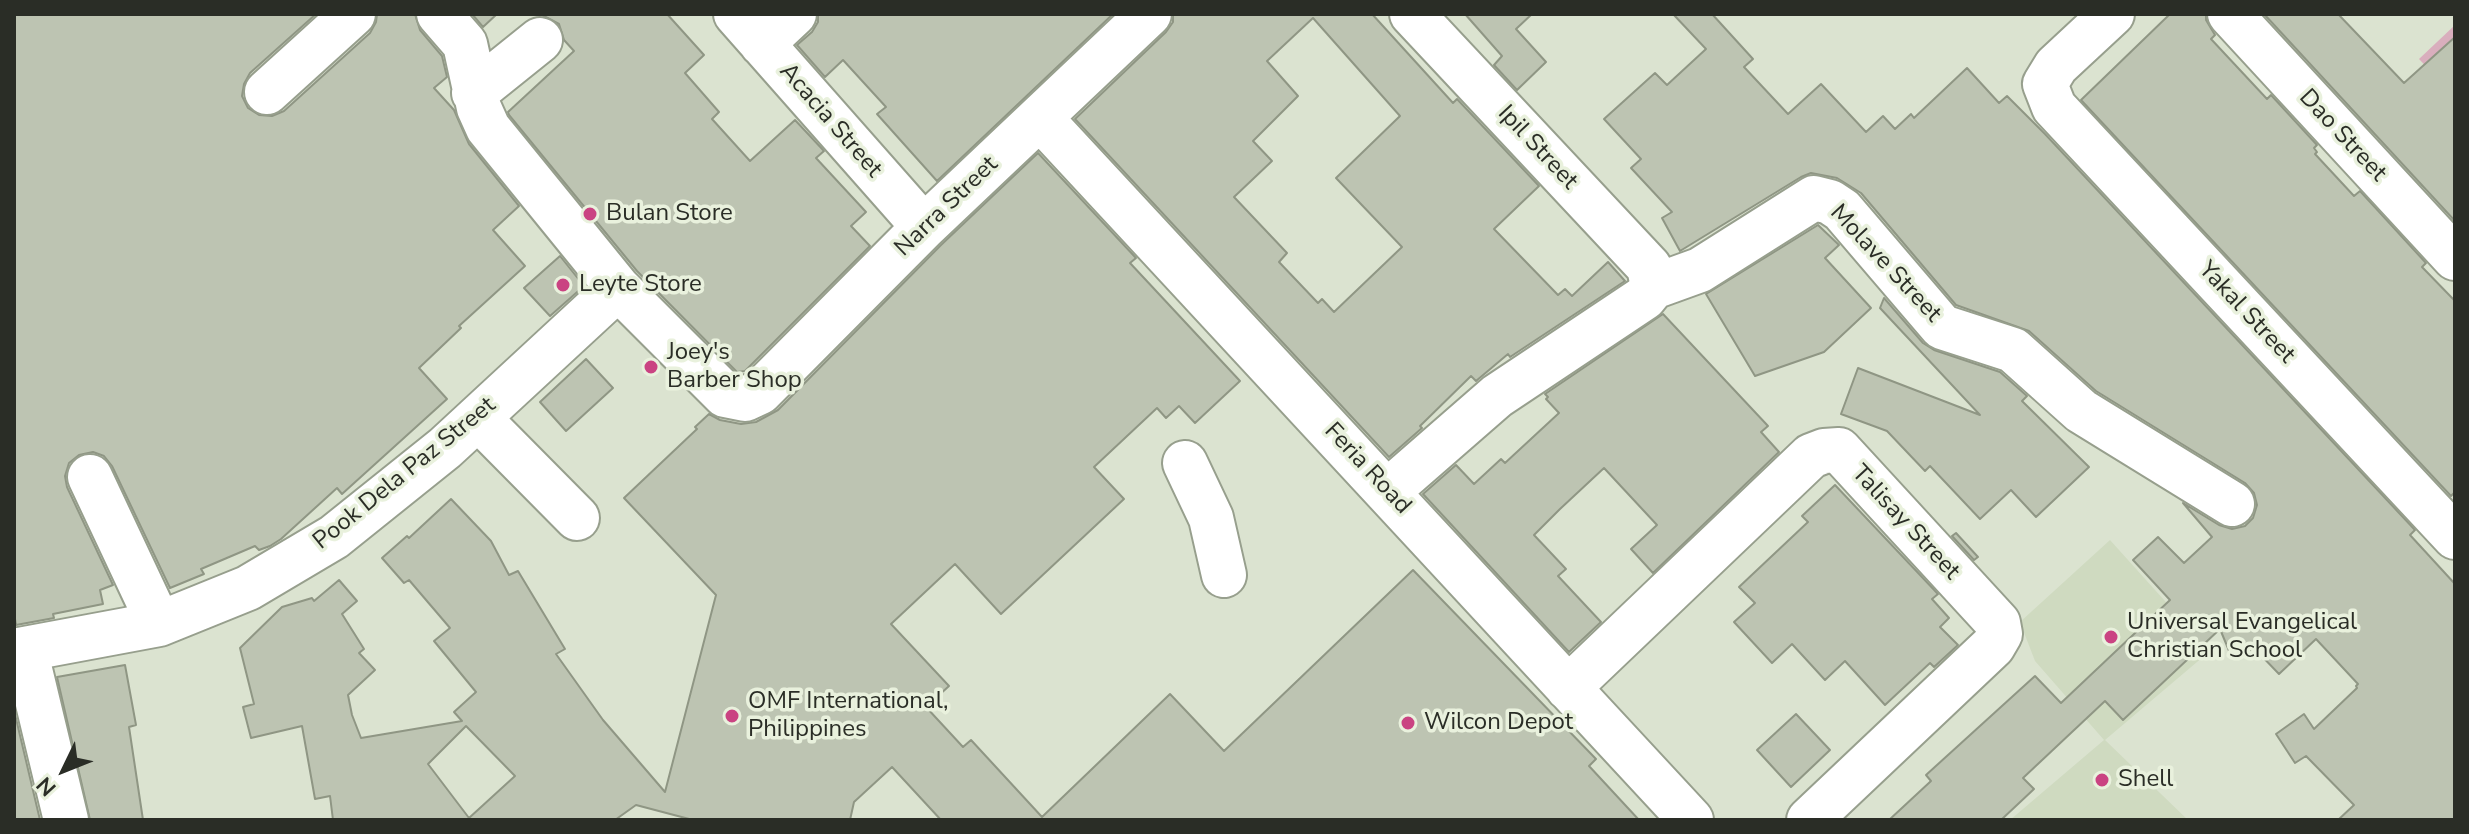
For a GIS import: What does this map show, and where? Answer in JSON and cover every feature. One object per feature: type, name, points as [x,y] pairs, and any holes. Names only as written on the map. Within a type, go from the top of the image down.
[{"type":"street","points":[[267,92],[353,14]]},
{"type":"street","points":[[439,14],[465,44],[474,93],[488,128],[618,288]]},
{"type":"street","points":[[749,29],[794,14]]},
{"type":"street","name":"Narra Street","points":[[618,288],[725,395],[745,399],[760,392],[924,227],[1149,14]]},
{"type":"street","name":"Ipil Street","points":[[1412,14],[1649,267],[1653,287]]},
{"type":"street","name":"Yakal Street","points":[[2112,14],[2056,66],[2045,84],[2054,107],[2455,537]]},
{"type":"street","name":"Dao Street","points":[[2230,14],[2455,258]]},
{"type":"street","name":"Acacia Street","points":[[749,29],[924,227]]},
{"type":"street","points":[[474,93],[540,40]]},
{"type":"street","name":"Feria Road","points":[[1041,119],[1691,820]]},
{"type":"street","name":"Molave Street","points":[[1388,491],[1497,396],[1644,298],[1653,287],[1700,270],[1814,198],[1830,202],[1842,210],[1942,327],[2013,350],[2081,411],[2232,504]]},
{"type":"street","name":"Pook Dela Paz Street","points":[[20,650],[159,624],[248,588],[334,537],[445,448],[618,288]]},
{"type":"street","points":[[478,418],[577,518]]},
{"type":"street","name":"Talisay Street","points":[[1568,688],[1811,456],[1839,450],[1998,623],[2000,634],[1993,646],[1809,820]]},
{"type":"street","points":[[1185,463],[1211,518],[1224,575]]},
{"type":"street","points":[[90,477],[159,624]]},
{"type":"street","points":[[20,650],[66,820]]},
{"type":"shaded area","points":[[2455,25],[2455,97],[2419,59]]},
{"type":"shaded area","name":"Universal Evangelical Christian School","points":[[2110,540],[2210,651],[2105,740],[2188,820],[2010,820],[2104,740],[2035,661],[2020,622]]},
{"type":"building","points":[[14,14],[316,14],[250,73],[244,84],[242,96],[248,108],[259,115],[272,116],[284,111],[370,33],[377,14],[415,14],[420,30],[442,56],[447,77],[434,88],[454,110],[469,144],[519,206],[493,230],[525,266],[459,326],[461,328],[419,368],[447,399],[342,494],[337,488],[281,539],[270,546],[259,550],[255,546],[201,569],[204,574],[170,588],[112,466],[104,456],[93,452],[79,455],[69,463],[65,476],[67,487],[113,585],[100,590],[103,604],[16,625],[14,613]]},
{"type":"building","points":[[472,14],[497,14],[483,27]]},
{"type":"building","points":[[540,14],[667,14],[704,55],[685,73],[719,112],[712,119],[750,161],[795,120],[824,151],[816,158],[866,212],[851,226],[870,246],[745,371],[737,372],[637,271],[509,115],[508,112],[574,51],[564,40],[559,24]]},
{"type":"building","points":[[818,14],[1113,14],[937,181],[877,114],[886,107],[843,60],[825,77],[797,45],[812,32],[818,22]]},
{"type":"building","points":[[1173,14],[1372,14],[1453,103],[1457,99],[1539,186],[1494,229],[1558,295],[1565,289],[1572,296],[1608,262],[1625,281],[1510,357],[1508,354],[1476,381],[1471,376],[1420,426],[1422,428],[1389,457],[1075,119],[1173,22]],"holes":[[[1313,18],[1400,116],[1336,178],[1402,247],[1334,312],[1322,299],[1318,303],[1279,262],[1287,253],[1234,197],[1272,161],[1253,141],[1298,96],[1267,61]]]},
{"type":"building","points":[[1465,14],[1532,14],[1516,29],[1546,62],[1517,90],[1494,65],[1502,56]]},
{"type":"building","points":[[1673,14],[1712,14],[1753,59],[1744,67],[1788,114],[1821,84],[1866,132],[1883,116],[1895,129],[1911,114],[1914,118],[1967,68],[1999,103],[2007,96],[2045,134],[2415,530],[2410,535],[2455,584],[2455,820],[2338,820],[2354,805],[2306,756],[2295,763],[2276,734],[2304,714],[2314,729],[2358,684],[2316,639],[2279,674],[2254,648],[2232,658],[2220,629],[2123,720],[2105,701],[2023,778],[2034,789],[2001,820],[1889,820],[1931,781],[1926,775],[2035,676],[2061,703],[2170,600],[2133,560],[2158,537],[2184,563],[2212,537],[2183,503],[2219,525],[2232,529],[2245,526],[2253,518],[2257,505],[2254,493],[2245,483],[2096,391],[2029,331],[1956,305],[1861,193],[1837,178],[1811,173],[1801,177],[1680,251],[1662,218],[1672,212],[1631,168],[1641,159],[1604,119],[1655,73],[1667,85],[1706,49]]},
{"type":"building","points":[[2170,14],[2206,14],[2215,35],[2211,39],[2267,99],[2271,95],[2317,145],[2315,154],[2354,196],[2360,191],[2426,263],[2422,267],[2455,301],[2455,492],[2451,496],[2081,100]]},
{"type":"building","points":[[2264,14],[2338,14],[2404,83],[2455,37],[2455,221]]},
{"type":"building","points":[[1038,153],[1136,258],[1130,263],[1240,381],[1195,423],[1179,406],[1166,418],[1157,408],[1094,467],[1124,499],[1001,614],[955,564],[891,624],[949,686],[926,707],[963,747],[971,740],[1042,817],[1170,694],[1224,751],[1413,570],[1596,759],[1589,766],[1639,820],[941,820],[892,767],[854,802],[850,820],[693,820],[636,805],[615,820],[333,820],[330,796],[315,799],[302,726],[251,738],[243,707],[254,704],[240,648],[282,607],[312,598],[314,601],[339,580],[357,601],[342,614],[364,649],[359,653],[375,670],[348,695],[361,738],[462,721],[454,712],[476,692],[434,641],[450,628],[409,580],[404,583],[382,558],[451,499],[491,541],[509,575],[518,571],[565,649],[556,654],[603,720],[665,792],[716,595],[624,498],[709,414],[720,420],[741,424],[756,422],[778,410],[941,245]],"holes":[[[466,726],[515,776],[469,818],[428,764]]]},
{"type":"building","points":[[1818,225],[1839,245],[1825,258],[1871,308],[1824,352],[1755,376],[1706,294]]},
{"type":"building","points":[[560,256],[584,286],[550,316],[524,288]]},
{"type":"building","points":[[1884,298],[1923,343],[1934,350],[2000,372],[2027,396],[2022,401],[2089,467],[2036,517],[2011,490],[1980,519],[1930,466],[1925,471],[1887,431],[1841,414],[1858,368],[1980,415],[1880,308]]},
{"type":"building","points":[[1663,314],[1768,426],[1761,432],[1779,452],[1653,573],[1631,549],[1657,525],[1604,468],[1560,509],[1534,535],[1566,569],[1558,576],[1601,622],[1569,652],[1423,494],[1456,465],[1474,484],[1501,459],[1505,463],[1559,413],[1545,394]]},
{"type":"building","points":[[586,359],[613,388],[566,431],[540,402]]},
{"type":"building","points":[[1835,485],[1938,594],[1932,599],[1949,618],[1940,627],[1958,645],[1934,667],[1930,663],[1885,705],[1845,661],[1825,680],[1792,644],[1772,663],[1734,622],[1755,603],[1739,587],[1808,522],[1802,516]]},
{"type":"building","points":[[1956,533],[1978,557],[1974,560],[1952,536]]},
{"type":"building","points":[[125,665],[136,725],[129,727],[143,820],[90,820],[57,677]]},
{"type":"building","points":[[14,710],[40,820],[14,820]]},
{"type":"building","points":[[1796,714],[1830,750],[1791,787],[1757,750]]},
{"type":"place","name":"Bulan Store","points":[[590,214]]},
{"type":"place","name":"Leyte Store","points":[[563,285]]},
{"type":"place","name":"Joey's Barber Shop","points":[[651,367]]},
{"type":"place","name":"Universal Evangelical Christian School","points":[[2111,637]]},
{"type":"place","name":"OMF International, Philippines","points":[[732,716]]},
{"type":"place","name":"Wilcon Depot","points":[[1408,723]]},
{"type":"place","name":"Shell","points":[[2102,780]]}]
